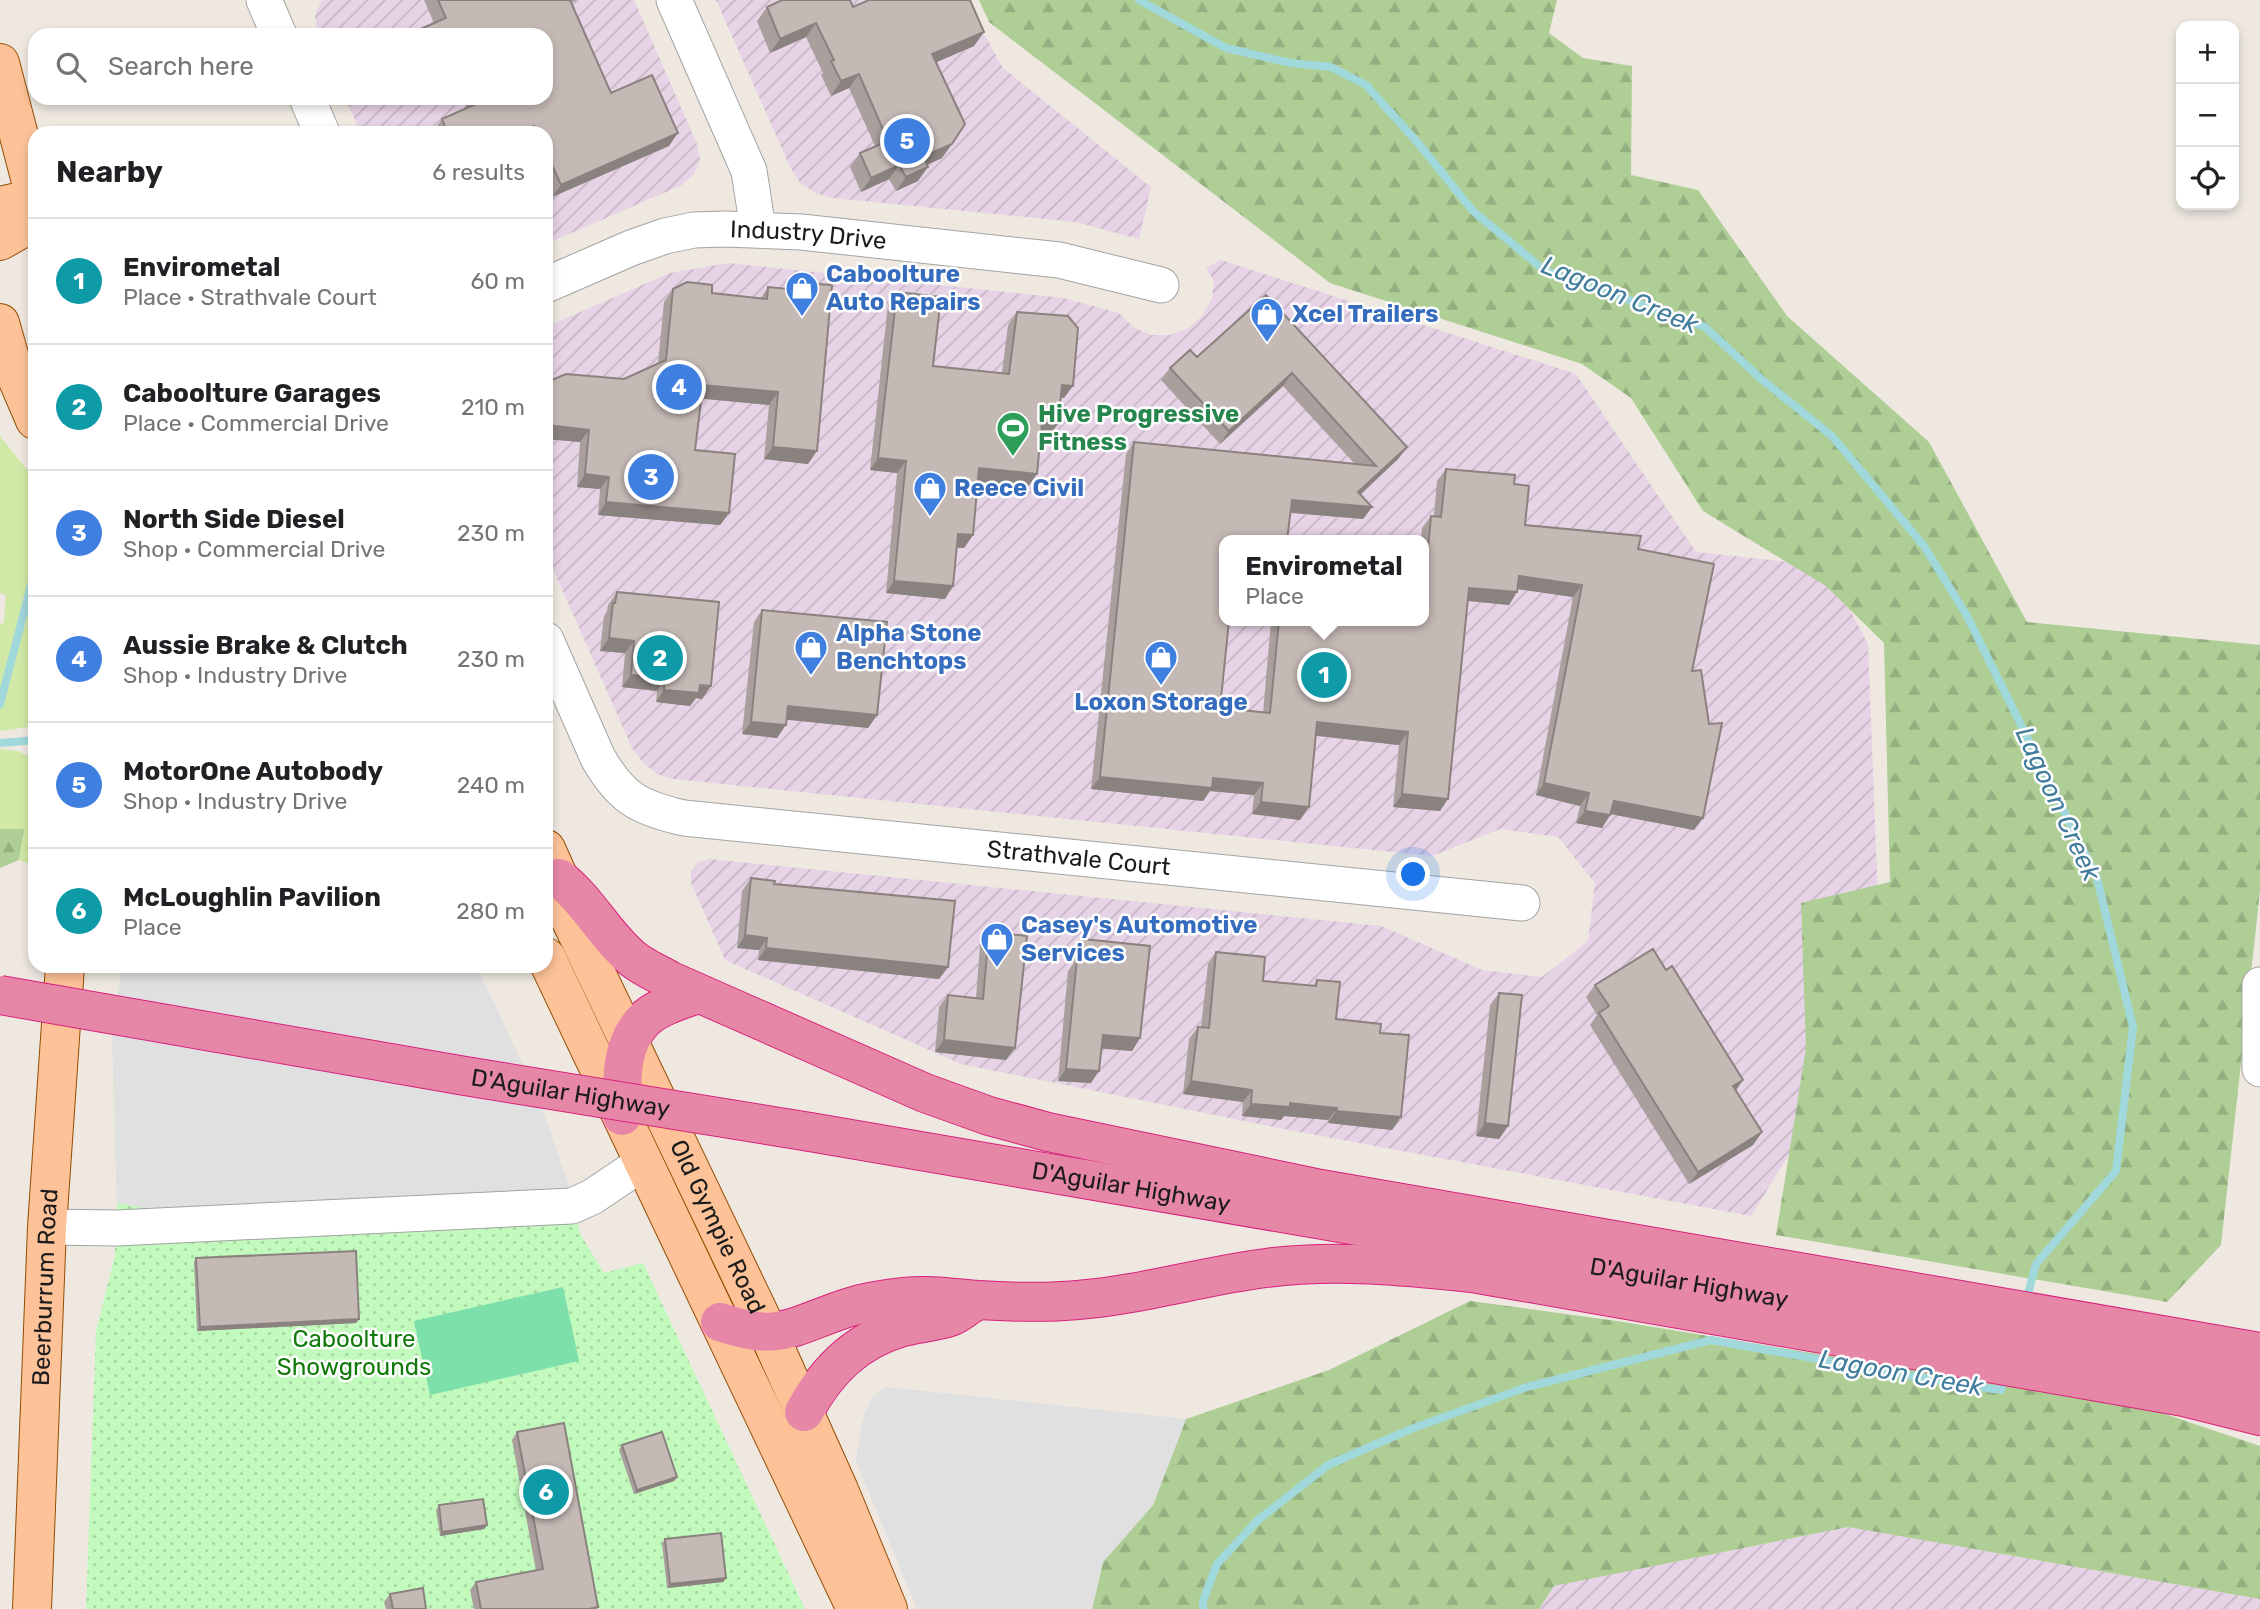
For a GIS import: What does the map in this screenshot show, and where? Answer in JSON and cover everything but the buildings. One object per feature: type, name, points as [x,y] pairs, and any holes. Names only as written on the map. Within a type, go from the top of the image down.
[{"type":"highway","points":[[553,864],[601,925],[634,959],[697,994],[925,1093],[1000,1119],[1157,1156],[1321,1189],[1518,1238],[2136,1330],[2260,1352]]},
{"type":"highway","points":[[622,1116],[622,1078],[629,1042],[643,1021],[664,1007],[697,994]]},
{"type":"highway","name":"D'Aguilar Highway","points":[[0,995],[451,1074],[810,1132],[1518,1238],[2102,1354],[2260,1381]]},
{"type":"highway","points":[[720,1322],[768,1332],[790,1330],[849,1307],[887,1298],[924,1295],[1020,1302],[1081,1300],[1269,1268],[1318,1265],[1410,1266],[1472,1273],[2068,1377],[2184,1398],[2260,1416]]},
{"type":"highway","points":[[804,1412],[824,1378],[850,1353],[900,1327],[953,1316],[978,1300]]},
{"type":"main road","points":[[0,63],[28,170]]},
{"type":"main road","points":[[0,206],[28,199]]},
{"type":"main road","points":[[0,242],[28,225]]},
{"type":"main road","points":[[0,323],[21,407]]},
{"type":"main road","name":"Old Gympie Road","points":[[553,864],[562,902],[768,1332],[844,1502],[888,1609]]},
{"type":"main road","name":"Old Gympie Road","points":[[553,972],[856,1609]]},
{"type":"main road","name":"Beerburrum Road","points":[[32,1609],[47,1227],[65,973]]},
{"type":"street","points":[[264,0],[276,28]]},
{"type":"street","points":[[674,0],[749,171],[758,229]]},
{"type":"street","points":[[310,105],[319,126]]},
{"type":"street","name":"Industry Drive","points":[[553,282],[665,236],[694,230],[758,229],[1059,260],[1161,285]]},
{"type":"street","name":"Strathvale Court","points":[[553,656],[608,776],[638,804],[659,813],[684,818],[1522,903]]},
{"type":"street","points":[[2260,985],[2260,1069]]},
{"type":"street","points":[[47,1227],[117,1228],[333,1211],[572,1206],[592,1197],[644,1161]]},
{"type":"shaded area","points":[[322,0],[634,0],[697,144],[700,160],[694,174],[682,185],[553,241],[553,126],[358,126],[348,105],[553,105],[553,28],[317,28],[315,15]]},
{"type":"shaded area","points":[[716,0],[965,0],[1003,68],[1151,187],[1139,239],[1076,222],[832,198],[816,193],[800,183],[790,167]]},
{"type":"shaded area","points":[[1221,260],[1576,374],[1696,552],[1827,566],[1868,644],[1878,899],[1792,1150],[1751,1216],[1289,1130],[961,1064],[725,960],[691,883],[691,871],[698,862],[710,859],[1381,926],[1482,970],[1542,977],[1588,941],[1595,883],[1558,837],[1500,829],[1432,856],[674,779],[657,774],[643,763],[632,748],[553,569],[553,324],[670,273],[728,263],[1064,298],[1119,313],[1133,327],[1151,335],[1170,335],[1189,328],[1203,315],[1212,298],[1214,281],[1206,268]]},
{"type":"shaded area","points":[[121,973],[479,973],[537,1093],[572,1194],[387,1203],[144,1208],[117,1203],[112,1033]]},
{"type":"shaded area","points":[[886,1387],[1186,1419],[1153,1505],[1103,1562],[1092,1609],[917,1609],[856,1461],[862,1421],[872,1397]]},
{"type":"shaded area","points":[[1848,1527],[2260,1599],[2260,1609],[1539,1609],[1554,1586]]},
{"type":"green space","points":[[979,0],[1557,0],[1549,33],[1583,58],[1632,66],[1631,175],[1698,190],[1787,316],[1929,442],[2027,622],[2260,645],[2260,891],[2221,1245],[2167,1302],[1776,1235],[1806,1048],[1801,903],[1890,882],[1884,643],[1826,586],[1703,511],[1631,398],[1582,364],[1330,283],[989,22]]},
{"type":"green space","points":[[0,436],[28,471],[28,727],[0,731],[0,624],[4,623],[6,595],[0,593]]},
{"type":"green space","points":[[0,749],[18,751],[28,756],[28,863],[19,860],[24,829],[0,829]]},
{"type":"green space","points":[[0,829],[24,829],[19,860],[0,868]]},
{"type":"green space","name":"Caboolture Showgrounds","points":[[121,973],[479,973],[572,1194],[580,1234],[604,1273],[643,1263],[805,1609],[86,1609],[96,1331],[115,1255],[117,1203],[112,1033]]},
{"type":"green space","points":[[563,1287],[579,1361],[430,1395],[414,1321]]},
{"type":"green space","points":[[1470,1301],[1617,1321],[2147,1408],[2260,1446],[2260,1599],[1848,1527],[1554,1586],[1539,1609],[1092,1609],[1103,1562],[1153,1505],[1186,1419],[1329,1370]]},
{"type":"waterway","name":"Lagoon Creek","points":[[1139,0],[1226,48],[1291,63],[1331,67],[1366,85],[1473,211],[1544,270],[1705,327],[1760,378],[1832,436],[1924,546],[1966,614],[2097,878],[2133,1027],[2116,1171],[2036,1264],[2026,1301]]},
{"type":"waterway","points":[[0,704],[28,597]]},
{"type":"waterway","points":[[0,743],[28,741]]},
{"type":"waterway","name":"Lagoon Creek","points":[[1203,1609],[1203,1601],[1217,1564],[1258,1520],[1328,1465],[1411,1429],[1527,1387],[1711,1340],[2001,1390],[2004,1377]]},
{"type":"place","name":"MotorOne Autobody","points":[[907,141]]},
{"type":"place","name":"Caboolture Auto Repairs","points":[[802,318]]},
{"type":"place","name":"Xcel Trailers","points":[[1267,344]]},
{"type":"place","name":"Aussie Brake & Clutch","points":[[679,387]]},
{"type":"place","name":"Hive Progressive Fitness","points":[[1013,458]]},
{"type":"place","name":"North Side Diesel","points":[[651,477]]},
{"type":"place","name":"Reece Civil","points":[[930,518]]},
{"type":"place","name":"Caboolture Garages","points":[[660,658]]},
{"type":"place","name":"Envirometal","points":[[1324,675]]},
{"type":"place","name":"Alpha Stone Benchtops","points":[[811,677]]},
{"type":"place","name":"Loxon Storage","points":[[1161,687]]},
{"type":"place","name":"Casey's Automotive Services","points":[[997,969]]},
{"type":"place","name":"McLoughlin Pavilion","points":[[546,1492]]}]
